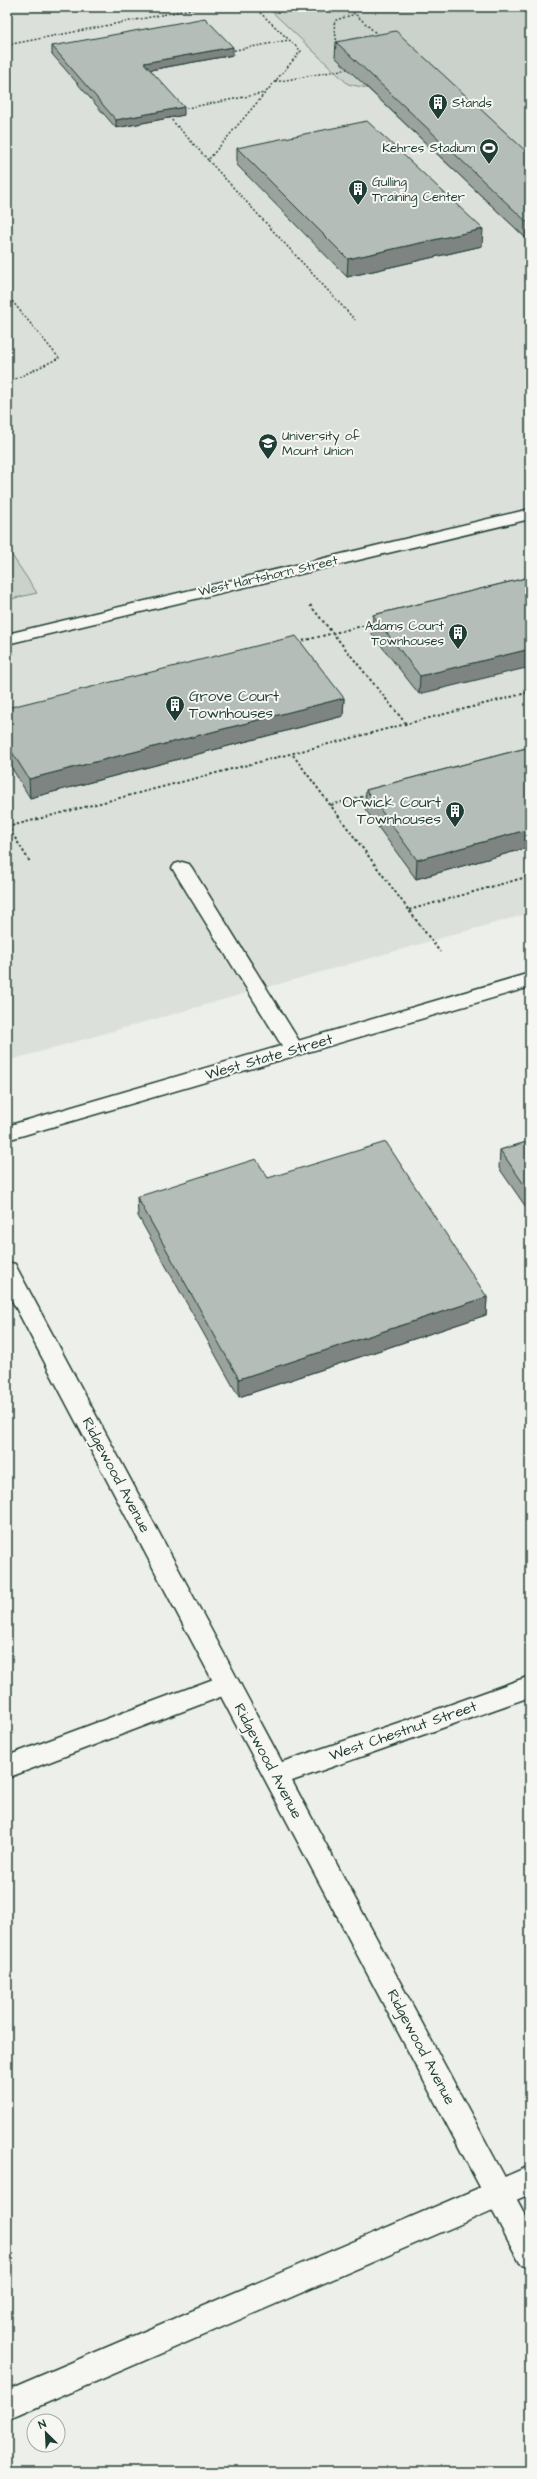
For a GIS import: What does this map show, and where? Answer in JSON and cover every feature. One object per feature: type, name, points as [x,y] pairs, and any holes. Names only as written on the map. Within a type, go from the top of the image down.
[{"type":"main road","name":"West Hartshorn Street","points":[[7,639],[530,514]]},
{"type":"main road","points":[[182,868],[294,1049]]},
{"type":"main road","name":"West State Street","points":[[7,1133],[530,980]]},
{"type":"main road","name":"Ridgewood Avenue","points":[[7,1270],[530,2253]]},
{"type":"main road","points":[[7,1766],[227,1684]]},
{"type":"main road","name":"West Chestnut Street","points":[[276,1775],[430,1723],[530,1686]]},
{"type":"main road","points":[[7,2405],[530,2180]]},
{"type":"path","points":[[7,45],[202,7]]},
{"type":"path","points":[[208,160],[301,51],[254,7]]},
{"type":"path","points":[[353,12],[381,38]]},
{"type":"path","points":[[339,50],[334,22],[339,18],[355,14]]},
{"type":"path","points":[[230,51],[290,40]]},
{"type":"path","points":[[275,82],[347,68]]},
{"type":"path","points":[[179,109],[266,93]]},
{"type":"path","points":[[169,117],[355,320]]},
{"type":"path","points":[[7,295],[59,358],[7,383]]},
{"type":"path","points":[[282,573],[333,633],[407,725]]},
{"type":"path","points":[[295,643],[378,622]]},
{"type":"path","points":[[30,862],[7,827],[407,725],[530,692]]},
{"type":"path","points":[[293,754],[440,952]]},
{"type":"path","points":[[331,805],[377,792]]},
{"type":"path","points":[[409,910],[530,876]]},
{"type":"shaded area","name":"University of Mount Union","points":[[7,7],[530,7],[530,913],[7,1061]]},
{"type":"shaded area","name":"Kehres Stadium","points":[[267,7],[530,7],[530,242],[367,88],[348,84]]},
{"type":"shaded area","points":[[7,548],[37,593],[7,600]]},
{"type":"building","points":[[205,18],[233,47],[144,63],[184,107],[116,120],[52,46]]},
{"type":"building","name":"Stands","points":[[396,31],[530,155],[530,225],[336,42]]},
{"type":"building","name":"Gulling Training Center","points":[[367,121],[483,229],[348,259],[237,148]]},
{"type":"building","name":"Adams Court Townhouses","points":[[530,577],[530,649],[420,676],[373,615]]},
{"type":"building","name":"Grove Court Townhouses","points":[[296,636],[344,698],[29,779],[7,744],[7,708]]},
{"type":"building","name":"Orwick Court Townhouses","points":[[530,747],[530,829],[417,860],[366,790]]},
{"type":"building","points":[[530,1141],[530,1193],[500,1150]]},
{"type":"building","points":[[386,1142],[487,1297],[239,1379],[137,1197],[256,1159],[268,1178]]},
{"type":"place","name":"Stands","points":[[438,120]]},
{"type":"place","name":"Kehres Stadium","points":[[489,165]]},
{"type":"place","name":"Gulling Training Center","points":[[358,206]]},
{"type":"place","name":"University of Mount Union","points":[[268,460]]},
{"type":"place","name":"Adams Court Townhouses","points":[[458,650]]},
{"type":"place","name":"Grove Court Townhouses","points":[[175,722]]},
{"type":"place","name":"Orwick Court Townhouses","points":[[455,828]]}]
